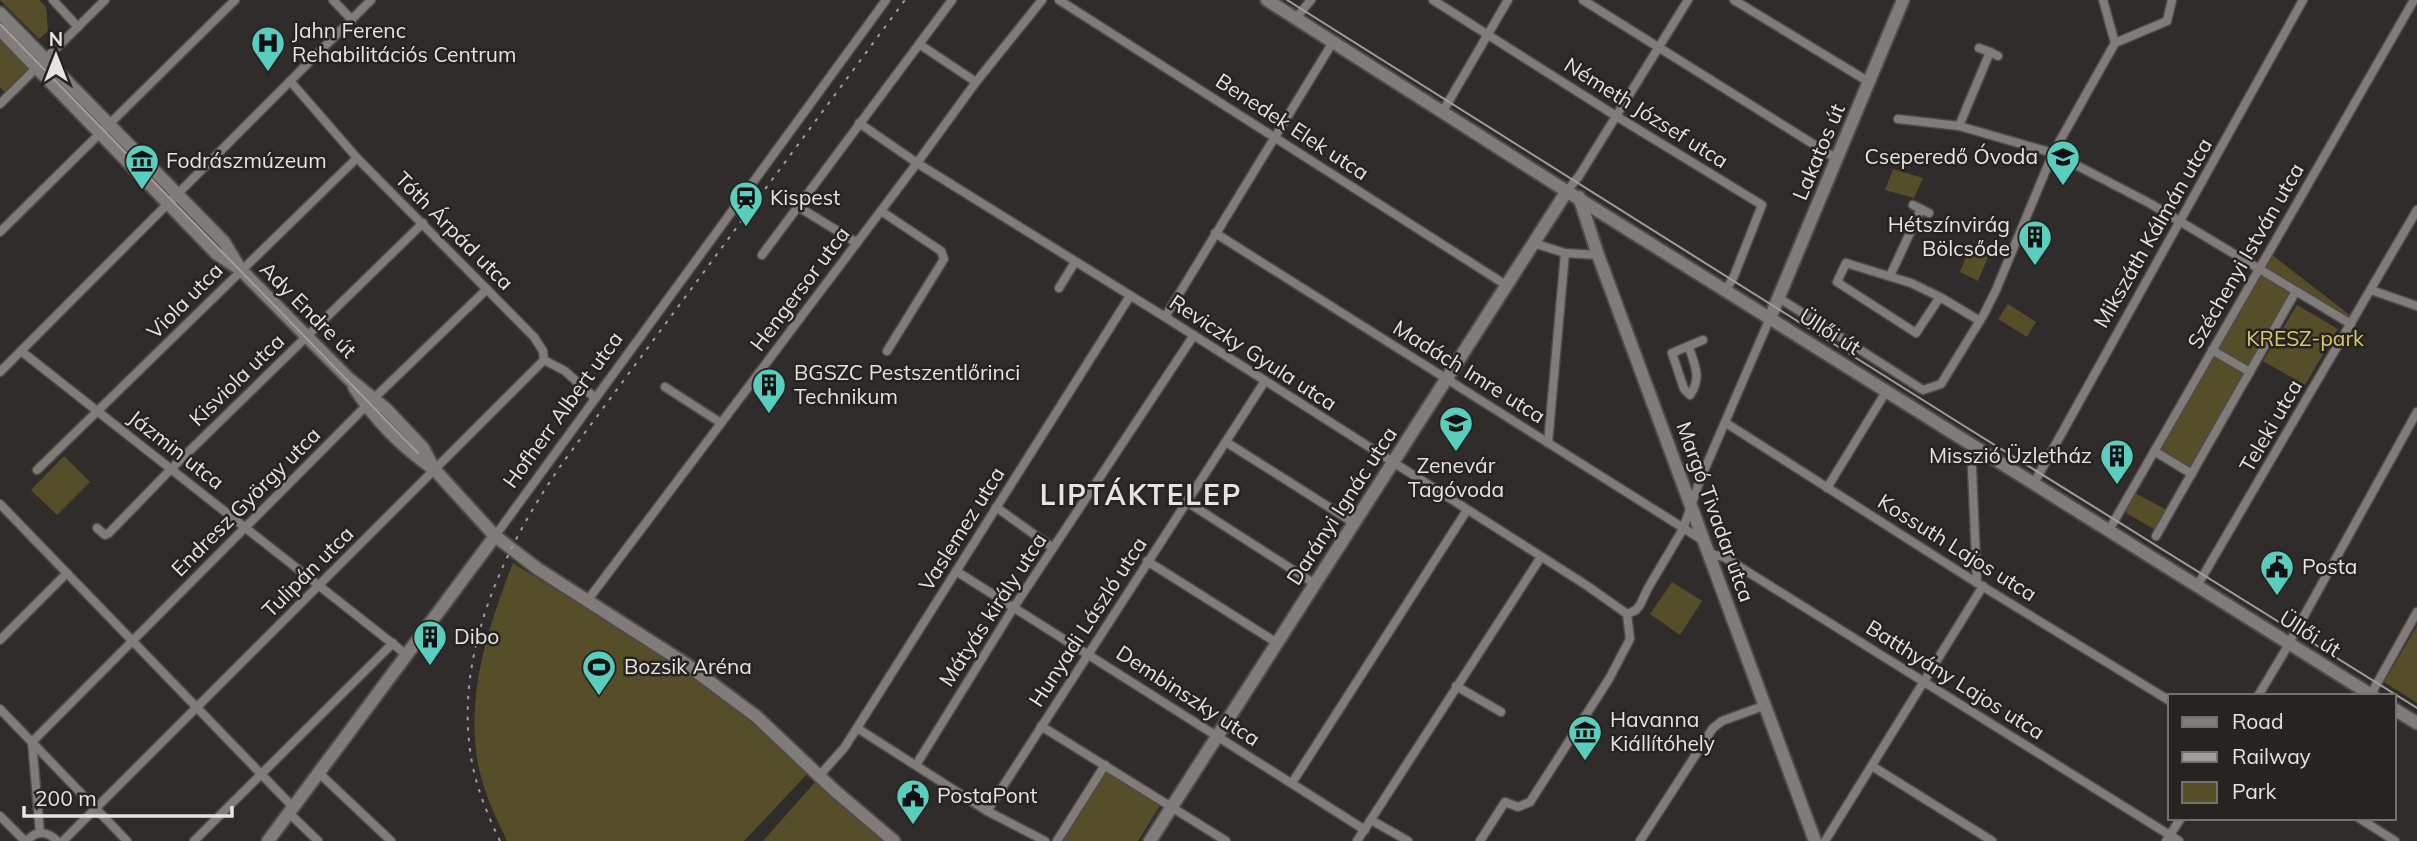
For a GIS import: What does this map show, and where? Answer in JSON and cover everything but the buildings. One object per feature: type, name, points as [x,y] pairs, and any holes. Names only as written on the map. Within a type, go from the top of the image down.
[{"type":"street","points":[[53,0],[78,27]]},
{"type":"street","points":[[2,100],[105,0]]},
{"type":"street","points":[[0,232],[235,0]]},
{"type":"street","points":[[333,0],[352,20]]},
{"type":"street","points":[[0,372],[371,0]]},
{"type":"street","name":"Hofherr Albert utca","points":[[268,841],[495,536],[886,0]]},
{"type":"street","points":[[762,256],[952,0]]},
{"type":"street","name":"Hengersor utca","points":[[587,601],[976,82],[1042,0]]},
{"type":"street","name":"Benedek Elek utca","points":[[1059,0],[1506,285]]},
{"type":"street","name":"Üllői út","points":[[1267,0],[2370,694]]},
{"type":"street","points":[[1296,18],[1311,0]]},
{"type":"street","name":"Németh József utca","points":[[1433,0],[1762,205],[1726,290]]},
{"type":"street","points":[[1443,111],[1508,0]]},
{"type":"street","points":[[1583,0],[1837,159]]},
{"type":"street","points":[[1573,194],[1616,116],[1688,0]]},
{"type":"street","points":[[1734,0],[1869,82]]},
{"type":"street","name":"Lakatos út","points":[[1770,318],[1903,0]]},
{"type":"street","points":[[2103,0],[2115,43]]},
{"type":"street","points":[[1779,298],[1923,390],[1941,384],[1996,290],[2053,153],[2115,43],[2167,21],[2172,0]]},
{"type":"street","name":"Mikszáth Kálmán utca","points":[[2034,483],[2304,0]]},
{"type":"street","name":"Széchenyi István utca","points":[[2109,530],[2414,0]]},
{"type":"street","name":"Ady Endre út","points":[[0,13],[41,64],[173,200],[224,242],[241,270],[348,377],[415,456],[434,469],[495,536],[538,569],[687,664],[757,717],[819,776],[894,841]]},
{"type":"street","name":"Ady Endre út","points":[[0,30],[41,64]]},
{"type":"street","points":[[1165,317],[1333,42]]},
{"type":"street","points":[[919,44],[976,82]]},
{"type":"street","points":[[1959,126],[1994,54],[1979,48]]},
{"type":"street","name":"Tóth Árpád utca","points":[[291,82],[357,158],[534,337],[543,351],[544,360],[565,371],[595,398]]},
{"type":"street","points":[[1898,119],[1959,126],[2053,153],[2180,222],[2351,324]]},
{"type":"street","name":"Reviczky Gyula utca","points":[[859,123],[917,163],[1194,335],[1627,614]]},
{"type":"street","name":"Viola utca","points":[[37,470],[357,158]]},
{"type":"street","name":"Margó Tivadar utca","points":[[1573,194],[1586,218],[1815,841]]},
{"type":"street","name":"Darányi Ignác utca","points":[[1150,841],[1533,243],[1573,194]]},
{"type":"street","points":[[797,206],[857,243]]},
{"type":"street","points":[[1586,218],[1595,207]]},
{"type":"street","points":[[1890,276],[1921,209]]},
{"type":"street","name":"Teleki utca","points":[[2197,586],[2417,210]]},
{"type":"street","points":[[881,211],[941,251],[944,259],[887,351]]},
{"type":"street","name":"Kisviola utca","points":[[97,528],[107,535],[423,223]]},
{"type":"street","name":"Madách Imre utca","points":[[1215,233],[1705,541]]},
{"type":"street","points":[[1533,243],[1565,253],[1598,256]]},
{"type":"street","points":[[1548,443],[1565,253]]},
{"type":"street","points":[[1059,288],[1075,262]]},
{"type":"street","points":[[1940,297],[1916,333],[1837,282],[1846,263],[1911,283],[1940,297],[1980,321]]},
{"type":"street","name":"Endresz György utca","points":[[32,742],[487,289]]},
{"type":"street","points":[[2371,290],[2417,306]]},
{"type":"street","points":[[2156,536],[2295,291]]},
{"type":"street","name":"Vaslemez utca","points":[[819,776],[844,748],[857,728],[1130,296]]},
{"type":"street","points":[[1480,841],[1505,803],[1518,807],[1530,802],[1606,684],[1630,639],[1627,614],[1640,605],[1683,529],[1770,318]]},
{"type":"street","name":"Mátyás király utca","points":[[916,765],[1014,607],[1194,335]]},
{"type":"street","points":[[1689,347],[1698,377],[1697,386],[1690,395],[1684,389],[1672,353],[1703,340]]},
{"type":"street","points":[[2212,350],[2250,372]]},
{"type":"street","name":"Jázmin utca","points":[[21,351],[407,654]]},
{"type":"street","name":"Tulipán utca","points":[[62,841],[544,360]]},
{"type":"street","name":"Hunyadi László utca","points":[[987,811],[1265,381]]},
{"type":"street","points":[[665,387],[721,423]]},
{"type":"street","points":[[1827,488],[1887,390]]},
{"type":"street","points":[[2259,694],[2417,412]]},
{"type":"street","name":"Kossuth Lajos utca","points":[[1726,423],[2168,700]]},
{"type":"street","points":[[1226,442],[1354,523]]},
{"type":"street","points":[[1825,841],[1925,681],[1980,584],[1971,445]]},
{"type":"street","points":[[2154,451],[2192,474]]},
{"type":"street","points":[[1187,502],[1315,584]]},
{"type":"street","points":[[1,507],[261,774],[318,841]]},
{"type":"street","points":[[996,507],[1053,548]]},
{"type":"street","points":[[1292,783],[1467,510]]},
{"type":"street","name":"Batthyány Lajos utca","points":[[1710,554],[1724,557],[1925,681],[2168,838],[2179,841]]},
{"type":"street","points":[[1357,841],[1541,557]]},
{"type":"street","points":[[1147,561],[1277,643]]},
{"type":"street","name":"Dembinszky utca","points":[[956,571],[1365,830]]},
{"type":"street","points":[[0,640],[66,573]]},
{"type":"street","points":[[2373,694],[2417,612]]},
{"type":"street","points":[[194,841],[393,643]]},
{"type":"street","points":[[1456,686],[1501,712]]},
{"type":"street","points":[[1640,841],[1713,728],[1722,721],[1766,705]]},
{"type":"street","points":[[0,709],[127,841]]},
{"type":"street","points":[[2396,710],[2417,723]]},
{"type":"street","points":[[1041,726],[1226,841]]},
{"type":"street","points":[[857,728],[987,811],[1045,841]]},
{"type":"street","points":[[32,742],[40,833]]},
{"type":"street","points":[[1057,841],[1105,765]]},
{"type":"street","points":[[1872,766],[1992,841]]},
{"type":"street","points":[[319,773],[391,841]]},
{"type":"street","points":[[0,817],[26,841],[32,835],[40,833],[48,834],[57,841]]},
{"type":"street","points":[[1371,820],[1408,841]]},
{"type":"street","points":[[2168,838],[2180,820]]},
{"type":"street","points":[[2362,820],[2395,841]]},
{"type":"green space","points":[[0,0],[39,0],[46,7],[48,31],[39,39]]},
{"type":"green space","points":[[0,33],[33,67],[6,94],[0,87]]},
{"type":"green space","points":[[1893,169],[1923,178],[1914,198],[1885,190]]},
{"type":"green space","points":[[1969,249],[1988,257],[1978,281],[1960,272]]},
{"type":"green space","points":[[2271,254],[2351,316],[2350,319],[2295,288],[2193,467],[2187,468],[2160,452],[2161,448]]},
{"type":"green space","points":[[2008,304],[2036,322],[2027,337],[1998,319]]},
{"type":"green space","name":"KRESZ-park","points":[[2297,305],[2338,329],[2305,385],[2263,361]]},
{"type":"green space","points":[[64,456],[90,482],[57,515],[31,490]]},
{"type":"green space","points":[[2135,493],[2167,510],[2155,530],[2128,514],[2125,509]]},
{"type":"green space","name":"Bozsik Aréna","points":[[513,563],[708,685],[808,773],[744,841],[507,841],[481,777],[474,722],[486,641]]},
{"type":"green space","points":[[1672,582],[1702,601],[1680,635],[1650,614]]},
{"type":"green space","points":[[2417,626],[2417,703],[2384,682]]},
{"type":"green space","points":[[1106,770],[1161,804],[1138,841],[1061,841]]},
{"type":"green space","points":[[817,780],[886,841],[763,841]]},
{"type":"tram line","points":[[1287,0],[2395,694]]},
{"type":"tram line","points":[[0,24],[418,453]]},
{"type":"tram line","points":[[2396,695],[2417,708]]},
{"type":"railway","points":[[500,841],[474,774],[468,711],[471,673],[479,635],[490,597],[506,561],[523,526],[564,461],[905,0]]},
{"type":"place","name":"Jahn Ferenc Rehabilitációs Centrum","points":[[268,73]]},
{"type":"place","name":"Cseperedő Óvoda","points":[[2063,187]]},
{"type":"place","name":"Fodrászmúzeum","points":[[142,191]]},
{"type":"place","name":"Kispest","points":[[746,228]]},
{"type":"place","name":"Hétszínvirág Bölcsőde","points":[[2035,267]]},
{"type":"place","name":"BGSZC Pestszentlőrinci Technikum","points":[[769,415]]},
{"type":"place","name":"Zenevár Tagóvoda","points":[[1456,453]]},
{"type":"place","name":"Misszió Üzletház","points":[[2117,486]]},
{"type":"place","name":"Posta","points":[[2277,597]]},
{"type":"place","name":"Dibo","points":[[430,667]]},
{"type":"place","name":"Bozsik Aréna","points":[[599,697]]},
{"type":"place","name":"Havanna Kiállítóhely","points":[[1585,762]]},
{"type":"place","name":"PostaPont","points":[[913,826]]},
{"type":"district","name":"LIPTÁKTELEP","points":[[1141,495]]}]
